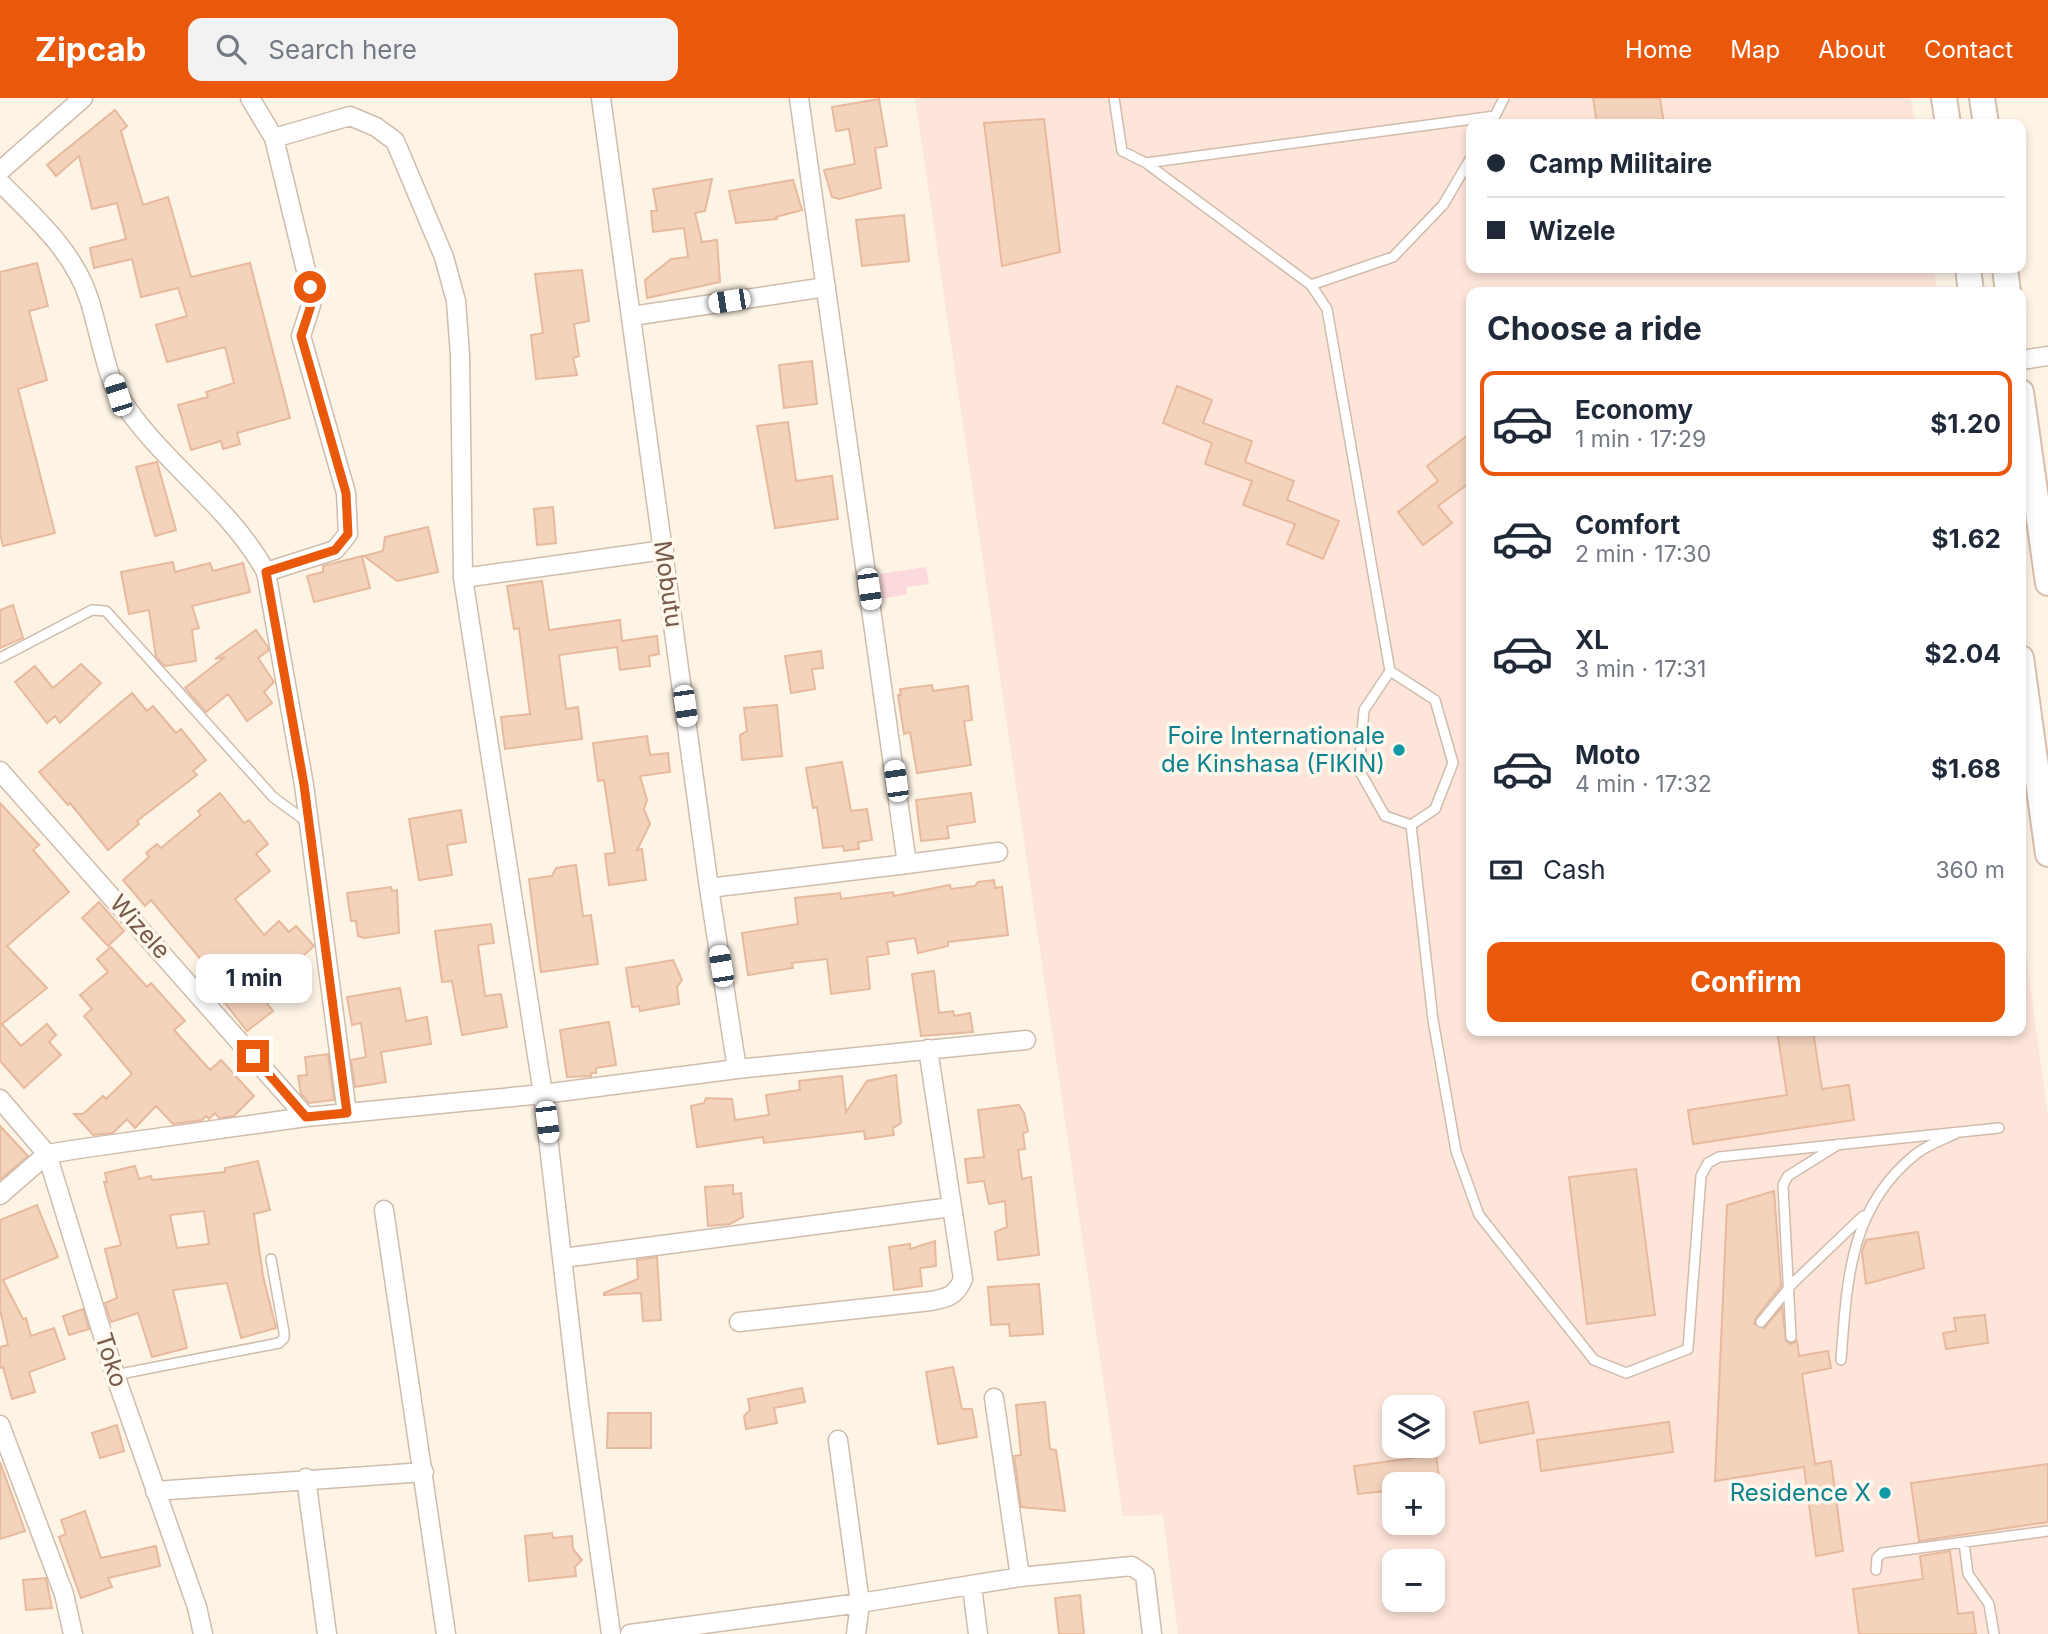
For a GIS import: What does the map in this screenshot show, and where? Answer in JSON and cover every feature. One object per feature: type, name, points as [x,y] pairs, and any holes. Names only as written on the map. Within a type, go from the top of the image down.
[{"type":"main road","points":[[1944,98],[1947,119]]},
{"type":"main road","points":[[1982,98],[1985,119]]},
{"type":"main road","points":[[2026,427],[2048,583]]},
{"type":"main road","points":[[2026,694],[2048,854]]},
{"type":"street","points":[[0,172],[82,98]]},
{"type":"street","points":[[250,98],[274,138],[310,287],[311,305],[301,336],[346,493],[348,534],[335,550],[266,572]]},
{"type":"street","name":"Mobutu","points":[[601,98],[709,888],[737,1069]]},
{"type":"street","points":[[799,98],[907,864]]},
{"type":"street","points":[[274,138],[351,116],[376,127],[395,141],[444,257],[456,301],[460,355],[464,578],[543,1094],[611,1634]]},
{"type":"street","points":[[0,182],[61,245],[74,264],[89,298],[118,395],[154,438],[227,515],[254,549],[266,572],[304,785],[347,1113]]},
{"type":"street","points":[[632,316],[827,286]]},
{"type":"street","points":[[2026,359],[2048,356]]},
{"type":"street","points":[[464,578],[664,550]]},
{"type":"street","name":"Wizele","points":[[0,771],[306,1117]]},
{"type":"street","points":[[709,888],[998,852]]},
{"type":"street","points":[[0,1195],[47,1154],[306,1117],[543,1094],[737,1069],[1026,1040]]},
{"type":"street","points":[[739,1322],[951,1297],[963,1279],[928,1049]]},
{"type":"street","name":"Toko","points":[[0,1099],[47,1154],[116,1375],[197,1607],[203,1634]]},
{"type":"street","points":[[562,1258],[951,1207]]},
{"type":"street","points":[[384,1210],[446,1634]]},
{"type":"street","points":[[993,1398],[1020,1577]]},
{"type":"street","points":[[0,1425],[64,1594],[73,1634]]},
{"type":"street","points":[[838,1440],[860,1603],[856,1634]]},
{"type":"street","points":[[155,1491],[306,1478],[424,1472]]},
{"type":"street","points":[[306,1478],[327,1634]]},
{"type":"street","points":[[629,1634],[671,1631],[1020,1577],[1132,1566],[1140,1569],[1144,1575],[1152,1634]]},
{"type":"street","points":[[971,1586],[978,1634]]},
{"type":"lane","points":[[1114,98],[1122,151],[1146,163],[1311,285],[1327,309],[1390,671],[1364,710],[1359,770],[1385,816],[1411,825]]},
{"type":"lane","points":[[1494,119],[1504,98]]},
{"type":"lane","points":[[1146,163],[1466,123]]},
{"type":"lane","points":[[1311,285],[1393,257],[1443,205],[1466,166]]},
{"type":"lane","points":[[0,658],[92,610],[106,611],[273,797],[307,822]]},
{"type":"lane","points":[[1390,671],[1435,699],[1453,763],[1435,809],[1411,825]]},
{"type":"lane","points":[[1411,825],[1433,1020],[1456,1151],[1479,1214],[1594,1360],[1626,1373],[1688,1349],[1701,1176],[1708,1163],[1719,1157],[1998,1128]]},
{"type":"lane","points":[[1761,1322],[1788,1290],[1867,1212],[1897,1171],[1918,1152],[1959,1131]]},
{"type":"lane","points":[[1791,1337],[1783,1185],[1788,1176],[1841,1143]]},
{"type":"lane","points":[[1841,1360],[1849,1268],[1867,1212]]},
{"type":"lane","points":[[116,1375],[279,1343],[284,1332],[271,1259]]},
{"type":"lane","points":[[1875,1570],[1877,1558],[1882,1553],[2048,1531]]},
{"type":"lane","points":[[1964,1543],[1968,1574],[1989,1604],[1994,1634]]},
{"type":"shaded area","name":"Foire Internationale de Kinshasa (FIKIN)","points":[[915,98],[1911,98],[1914,119],[1466,119],[1466,273],[1935,273],[1936,287],[1466,287],[1466,1036],[2026,1036],[2026,955],[2048,1117],[2048,1634],[1178,1634],[1163,1515],[1123,1516]]},
{"type":"shaded area","points":[[926,567],[929,584],[906,587],[907,594],[882,599],[880,574]]},
{"type":"building","points":[[1593,98],[1660,98],[1663,119],[1596,119]]},
{"type":"building","points":[[879,99],[887,146],[875,148],[881,188],[839,199],[832,197],[824,170],[855,164],[849,129],[836,131],[832,107]]},
{"type":"building","points":[[115,110],[127,126],[121,131],[143,205],[168,197],[191,277],[250,263],[290,418],[237,433],[240,444],[223,449],[221,441],[191,450],[178,405],[208,397],[206,392],[234,383],[225,347],[167,362],[156,325],[187,316],[178,288],[141,297],[132,259],[94,268],[90,248],[126,239],[117,203],[92,209],[79,156],[56,176],[47,165]]},
{"type":"building","points":[[1044,119],[1060,252],[1002,266],[984,123]]},
{"type":"building","points":[[712,179],[705,211],[695,213],[702,242],[717,240],[720,282],[647,298],[645,280],[671,259],[688,257],[684,228],[653,232],[651,211],[657,211],[653,189]]},
{"type":"building","points":[[793,180],[802,210],[776,217],[777,219],[736,223],[729,191]]},
{"type":"building","points":[[904,215],[909,261],[862,266],[856,220]]},
{"type":"building","points":[[37,263],[48,306],[29,311],[47,380],[18,389],[55,533],[3,546],[0,533],[0,272]]},
{"type":"building","points":[[582,270],[589,321],[574,324],[579,356],[573,358],[577,375],[536,379],[531,335],[543,333],[535,274]]},
{"type":"building","points":[[812,361],[817,404],[784,408],[779,365]]},
{"type":"building","points":[[1177,386],[1212,400],[1203,423],[1252,441],[1245,462],[1294,481],[1287,500],[1339,521],[1323,559],[1287,544],[1295,524],[1243,505],[1252,481],[1205,464],[1212,443],[1163,423]]},
{"type":"building","points":[[788,422],[796,481],[832,476],[838,519],[775,528],[757,426]]},
{"type":"building","points":[[1466,437],[1466,485],[1438,506],[1452,523],[1423,545],[1398,512],[1438,481],[1427,466]]},
{"type":"building","points":[[157,462],[176,530],[155,536],[136,467]]},
{"type":"building","points":[[553,507],[556,543],[537,545],[534,509]]},
{"type":"building","points":[[428,527],[438,572],[397,581],[364,556],[383,551],[385,537]]},
{"type":"building","points":[[362,556],[370,588],[314,602],[307,576],[323,572],[323,566]]},
{"type":"building","points":[[173,562],[175,572],[210,563],[213,571],[243,563],[250,592],[192,606],[199,628],[192,630],[196,661],[165,666],[156,657],[149,610],[129,614],[121,572]]},
{"type":"building","points":[[542,581],[549,630],[620,620],[622,641],[657,636],[659,654],[649,656],[650,666],[620,670],[617,647],[559,655],[566,709],[578,707],[582,739],[505,749],[501,717],[530,714],[519,628],[514,629],[507,586]]},
{"type":"building","points":[[13,605],[23,638],[0,648],[0,610]]},
{"type":"building","points":[[256,630],[268,647],[268,651],[258,658],[274,682],[264,692],[272,703],[247,721],[228,694],[206,712],[185,688],[225,657],[215,659]]},
{"type":"building","points":[[821,651],[823,668],[812,669],[815,689],[791,693],[785,656]]},
{"type":"building","points":[[81,664],[101,683],[60,723],[55,716],[47,723],[15,682],[35,666],[53,688]]},
{"type":"building","points":[[932,685],[933,691],[968,686],[972,720],[964,721],[971,765],[917,773],[910,732],[904,734],[898,695],[901,695],[900,689]]},
{"type":"building","points":[[132,693],[147,711],[153,706],[176,733],[181,729],[206,760],[193,771],[197,775],[137,821],[139,824],[108,850],[70,803],[68,805],[39,772]]},
{"type":"building","points":[[777,705],[782,756],[742,760],[740,735],[747,731],[744,708]]},
{"type":"building","points":[[647,736],[650,755],[668,753],[670,772],[640,776],[647,800],[644,809],[650,824],[637,850],[642,849],[646,880],[609,885],[605,854],[615,853],[604,780],[598,781],[593,743]]},
{"type":"building","points":[[842,762],[851,811],[867,809],[872,840],[858,842],[859,849],[844,851],[843,846],[823,848],[817,807],[813,808],[806,768]]},
{"type":"building","points":[[220,793],[244,823],[249,820],[268,844],[256,854],[270,871],[235,899],[264,935],[279,921],[289,932],[296,926],[314,946],[292,966],[309,979],[298,995],[287,987],[267,1003],[273,1011],[247,1031],[217,993],[224,987],[151,900],[145,906],[123,880],[149,857],[146,853],[157,844],[161,848],[201,815],[198,811]]},
{"type":"building","points":[[971,793],[975,822],[947,826],[949,838],[921,841],[916,800]]},
{"type":"building","points":[[0,803],[39,845],[33,850],[69,892],[7,946],[47,988],[2,1024],[21,1046],[47,1024],[56,1035],[49,1042],[61,1055],[24,1088],[0,1061]]},
{"type":"building","points":[[461,810],[466,842],[447,845],[452,875],[419,880],[409,819]]},
{"type":"building","points":[[576,865],[583,916],[591,915],[598,964],[541,972],[529,879],[552,876],[556,868]]},
{"type":"building","points":[[994,880],[995,888],[1002,887],[1008,935],[948,942],[948,946],[918,953],[915,938],[887,942],[889,954],[867,957],[870,989],[831,994],[827,959],[792,963],[793,968],[748,975],[742,933],[798,924],[795,898],[840,893],[841,899],[893,892],[894,896],[950,885],[951,889],[975,886],[978,882]]},
{"type":"building","points":[[391,887],[392,891],[397,890],[399,933],[364,938],[358,936],[356,921],[351,921],[347,893]]},
{"type":"building","points":[[99,902],[124,931],[108,946],[82,918]]},
{"type":"building","points":[[491,924],[494,943],[478,945],[485,996],[501,994],[507,1027],[462,1035],[452,981],[442,982],[435,931]]},
{"type":"building","points":[[111,947],[147,987],[151,983],[185,1021],[174,1030],[210,1070],[221,1060],[254,1096],[234,1116],[219,1118],[215,1113],[209,1119],[206,1116],[202,1120],[173,1124],[156,1106],[135,1128],[127,1119],[113,1133],[93,1135],[74,1114],[83,1114],[103,1096],[106,1099],[132,1074],[84,1016],[92,1009],[80,995],[108,972],[97,959]]},
{"type":"building","points":[[673,960],[682,980],[677,987],[679,1004],[640,1011],[639,1006],[632,1007],[626,968]]},
{"type":"building","points":[[934,971],[939,1013],[953,1011],[954,1016],[970,1013],[973,1032],[921,1036],[912,974]]},
{"type":"building","points":[[400,988],[406,1021],[427,1017],[431,1044],[381,1052],[386,1082],[355,1087],[351,1060],[366,1057],[361,1023],[352,1025],[347,997]]},
{"type":"building","points":[[609,1022],[616,1065],[596,1068],[596,1073],[591,1073],[591,1076],[567,1077],[560,1030]]},
{"type":"building","points":[[1778,1036],[1814,1036],[1822,1089],[1849,1085],[1854,1120],[1693,1144],[1688,1110],[1787,1095]]},
{"type":"building","points":[[328,1054],[334,1100],[309,1103],[301,1094],[298,1076],[307,1075],[305,1057]]},
{"type":"building","points":[[896,1075],[901,1123],[893,1128],[894,1135],[865,1139],[864,1131],[764,1143],[763,1137],[697,1147],[691,1106],[704,1103],[706,1098],[732,1099],[735,1120],[769,1115],[766,1095],[800,1090],[799,1081],[842,1076],[846,1112],[867,1081]]},
{"type":"building","points":[[1019,1105],[1024,1113],[1028,1131],[1023,1134],[1025,1149],[1018,1150],[1022,1179],[1031,1177],[1039,1255],[998,1260],[995,1232],[1007,1227],[1005,1201],[989,1204],[984,1181],[968,1183],[965,1159],[984,1157],[978,1110]]},
{"type":"building","points":[[0,1126],[28,1156],[0,1180]]},
{"type":"building","points":[[258,1161],[270,1210],[254,1214],[263,1276],[276,1328],[241,1338],[227,1283],[173,1290],[187,1348],[152,1357],[138,1313],[111,1322],[105,1303],[117,1298],[105,1249],[121,1245],[104,1182],[107,1182],[105,1173],[135,1166],[139,1179],[151,1176],[152,1180],[225,1172],[225,1168]],"holes":[[[204,1211],[209,1244],[177,1248],[170,1215]]]},
{"type":"building","points":[[1636,1169],[1655,1315],[1587,1324],[1569,1177]]},
{"type":"building","points":[[733,1185],[733,1194],[741,1193],[743,1217],[730,1224],[708,1226],[705,1187]]},
{"type":"building","points":[[1774,1191],[1781,1286],[1754,1324],[1764,1328],[1782,1307],[1786,1341],[1791,1344],[1797,1341],[1799,1356],[1828,1351],[1831,1368],[1802,1374],[1815,1464],[1831,1461],[1843,1551],[1816,1556],[1804,1467],[1715,1481],[1727,1205]]},
{"type":"building","points":[[37,1205],[58,1257],[3,1280],[23,1319],[26,1318],[31,1336],[54,1328],[65,1359],[29,1372],[35,1392],[12,1399],[3,1367],[0,1368],[0,1347],[8,1345],[0,1310],[0,1220]]},
{"type":"building","points":[[1918,1232],[1924,1268],[1866,1284],[1862,1252],[1866,1240]]},
{"type":"building","points":[[935,1241],[936,1266],[920,1268],[922,1286],[894,1290],[889,1247],[910,1244],[910,1249]]},
{"type":"building","points":[[657,1257],[661,1320],[643,1321],[641,1293],[604,1293],[638,1279],[637,1260]]},
{"type":"building","points":[[1039,1284],[1043,1334],[1010,1336],[1009,1324],[991,1325],[988,1287]]},
{"type":"building","points":[[83,1309],[89,1329],[69,1335],[63,1316]]},
{"type":"building","points":[[1985,1315],[1988,1343],[1946,1349],[1943,1333],[1956,1331],[1954,1318]]},
{"type":"building","points":[[953,1367],[962,1409],[972,1409],[977,1437],[938,1444],[926,1372]]},
{"type":"building","points":[[802,1388],[805,1402],[774,1408],[777,1423],[746,1429],[744,1416],[750,1410],[748,1399]]},
{"type":"building","points":[[1045,1402],[1050,1449],[1056,1450],[1065,1511],[1021,1507],[1014,1456],[1021,1455],[1016,1405]]},
{"type":"building","points":[[1528,1402],[1534,1433],[1480,1443],[1474,1412]]},
{"type":"building","points":[[608,1413],[651,1413],[651,1448],[607,1448]]},
{"type":"building","points":[[1669,1422],[1673,1452],[1541,1471],[1537,1440]]},
{"type":"building","points":[[117,1425],[124,1451],[100,1458],[92,1433]]},
{"type":"building","points":[[1414,1458],[1436,1458],[1438,1472],[1382,1472],[1382,1491],[1358,1494],[1354,1466]]},
{"type":"building","points":[[0,1462],[25,1531],[0,1539]]},
{"type":"building","points":[[2048,1464],[2048,1522],[1919,1541],[1911,1483]]},
{"type":"building","points":[[85,1511],[101,1558],[156,1546],[160,1566],[108,1578],[112,1587],[81,1598],[59,1537],[66,1534],[61,1520]]},
{"type":"building","points":[[552,1533],[553,1538],[572,1536],[573,1549],[582,1560],[575,1567],[576,1576],[529,1581],[525,1536]]},
{"type":"building","points":[[1950,1551],[1958,1614],[1973,1612],[1976,1634],[1859,1634],[1853,1589],[1923,1579],[1920,1556]]},
{"type":"building","points":[[46,1578],[52,1608],[26,1610],[23,1580]]},
{"type":"building","points":[[1080,1595],[1084,1634],[1059,1634],[1055,1598]]},
{"type":"place","name":"Foire Internationale de Kinshasa (FIKIN)","points":[[1399,750]]},
{"type":"place","name":"Residence X","points":[[1885,1493]]},
{"type":"route","points":[[253,1056],[306,1117],[347,1113],[304,785],[266,572],[335,550],[348,534],[346,493],[319,391],[301,336],[311,305],[310,287]]}]
